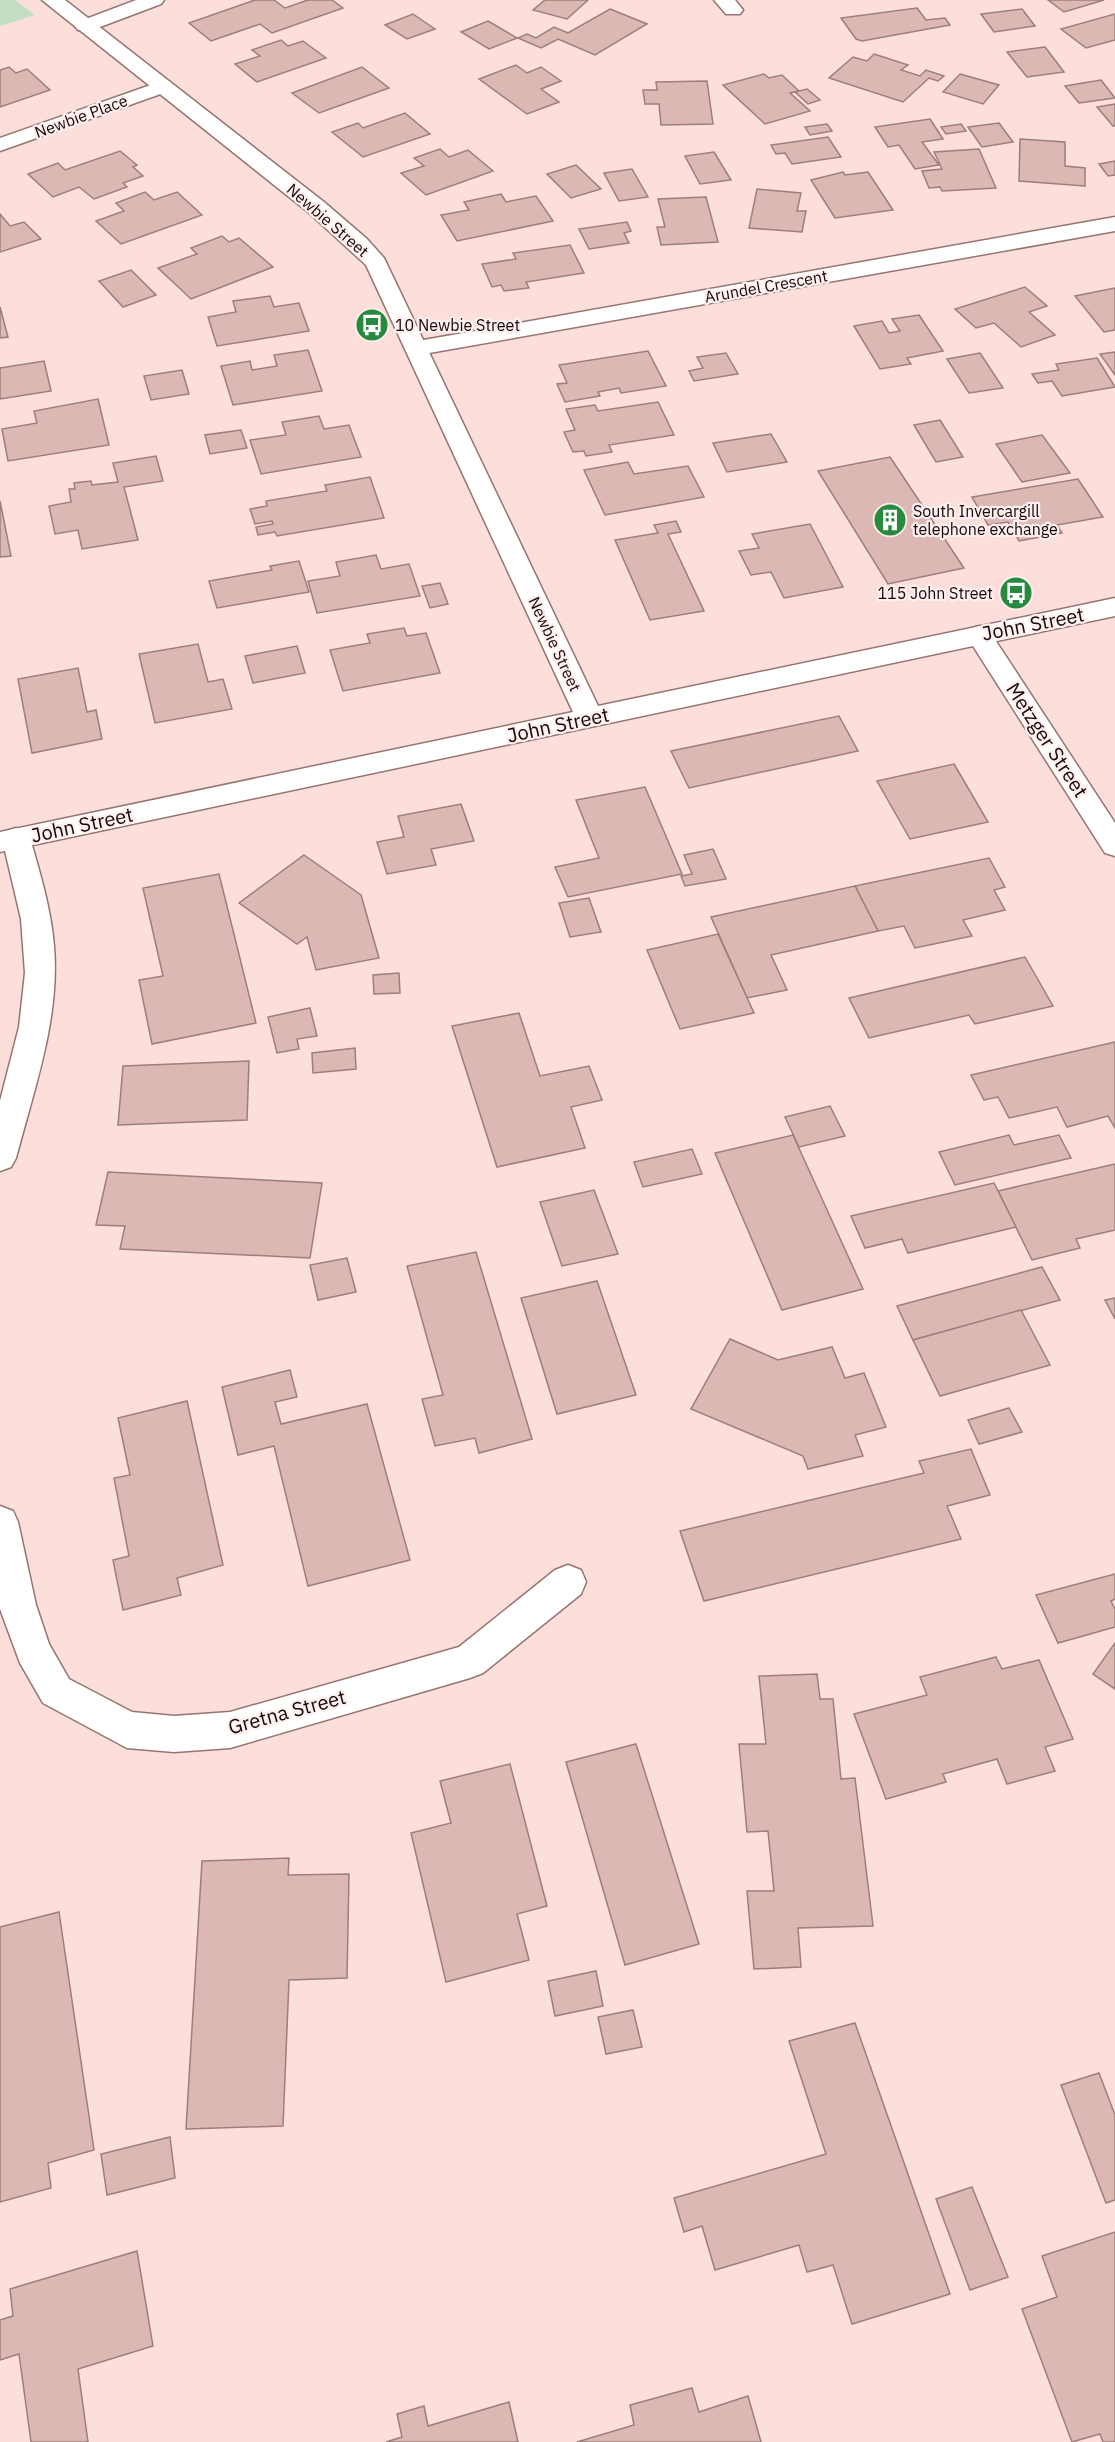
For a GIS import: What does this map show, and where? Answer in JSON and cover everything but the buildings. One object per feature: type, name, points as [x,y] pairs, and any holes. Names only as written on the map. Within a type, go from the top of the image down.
[{"type":"street","name":"Newbie Street","points":[[52,0],[316,207],[359,244],[376,263],[418,348],[590,718]]},
{"type":"street","points":[[85,26],[154,0]]},
{"type":"street","name":"Newbie Place","points":[[0,145],[162,87]]},
{"type":"street","name":"Arundel Crescent","points":[[418,348],[1115,224]]},
{"type":"street","name":"John Street","points":[[8,840],[1115,607]]},
{"type":"street","name":"Metzger Street","points":[[979,635],[1115,846]]},
{"type":"street","points":[[0,1158],[33,1026],[40,977],[36,921],[8,840]]},
{"type":"street","name":"Gretna Street","points":[[0,1522],[17,1605],[33,1651],[56,1691],[127,1730],[174,1734],[230,1730],[470,1660],[568,1582]]},
{"type":"green space","points":[[0,0],[15,0],[35,15],[0,26]]},
{"type":"place","name":"10 Newbie Street","points":[[372,325]]},
{"type":"place","name":"South Invercargill telephone exchange","points":[[890,520]]},
{"type":"place","name":"115 John Street","points":[[1016,593]]}]
